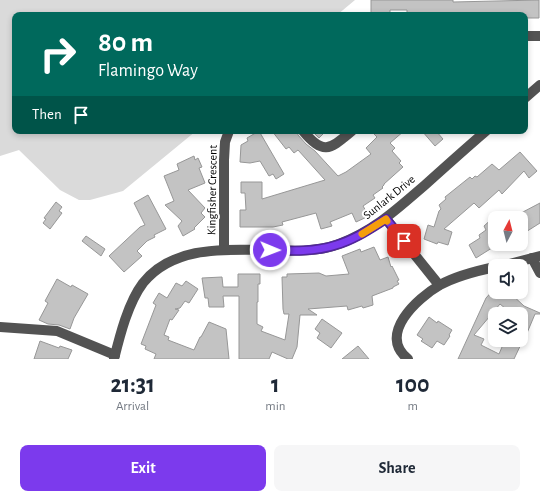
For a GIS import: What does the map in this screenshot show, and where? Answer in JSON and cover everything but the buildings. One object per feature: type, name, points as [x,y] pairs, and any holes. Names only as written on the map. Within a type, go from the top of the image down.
[{"type":"street","points":[[528,36],[540,36]]},
{"type":"street","points":[[528,95],[540,85]]},
{"type":"street","name":"Kingfisher Crescent","points":[[224,250],[224,160],[225,142],[228,134]]},
{"type":"street","points":[[306,134],[318,145],[329,147],[333,146],[348,134]]},
{"type":"street","name":"Sunlark Drive","points":[[114,357],[131,305],[143,284],[152,274],[163,266],[196,252],[224,250],[301,251],[336,245],[355,238],[386,219],[483,134]]},
{"type":"street","points":[[386,219],[439,285]]},
{"type":"street","points":[[536,257],[540,273]]},
{"type":"street","points":[[408,359],[404,356],[397,342],[397,333],[405,315],[439,285],[462,275],[488,269]]},
{"type":"street","points":[[0,327],[56,331],[114,357]]},
{"type":"shaded area","points":[[0,0],[355,0],[341,12],[12,12],[12,134],[192,134],[123,191],[90,200],[79,200],[60,190],[19,150],[0,156]]},
{"type":"slow traffic","points":[[362,234],[386,219],[387,221]]},
{"type":"route","points":[[270,250],[301,251],[336,245],[355,238],[386,219],[404,241]]}]
